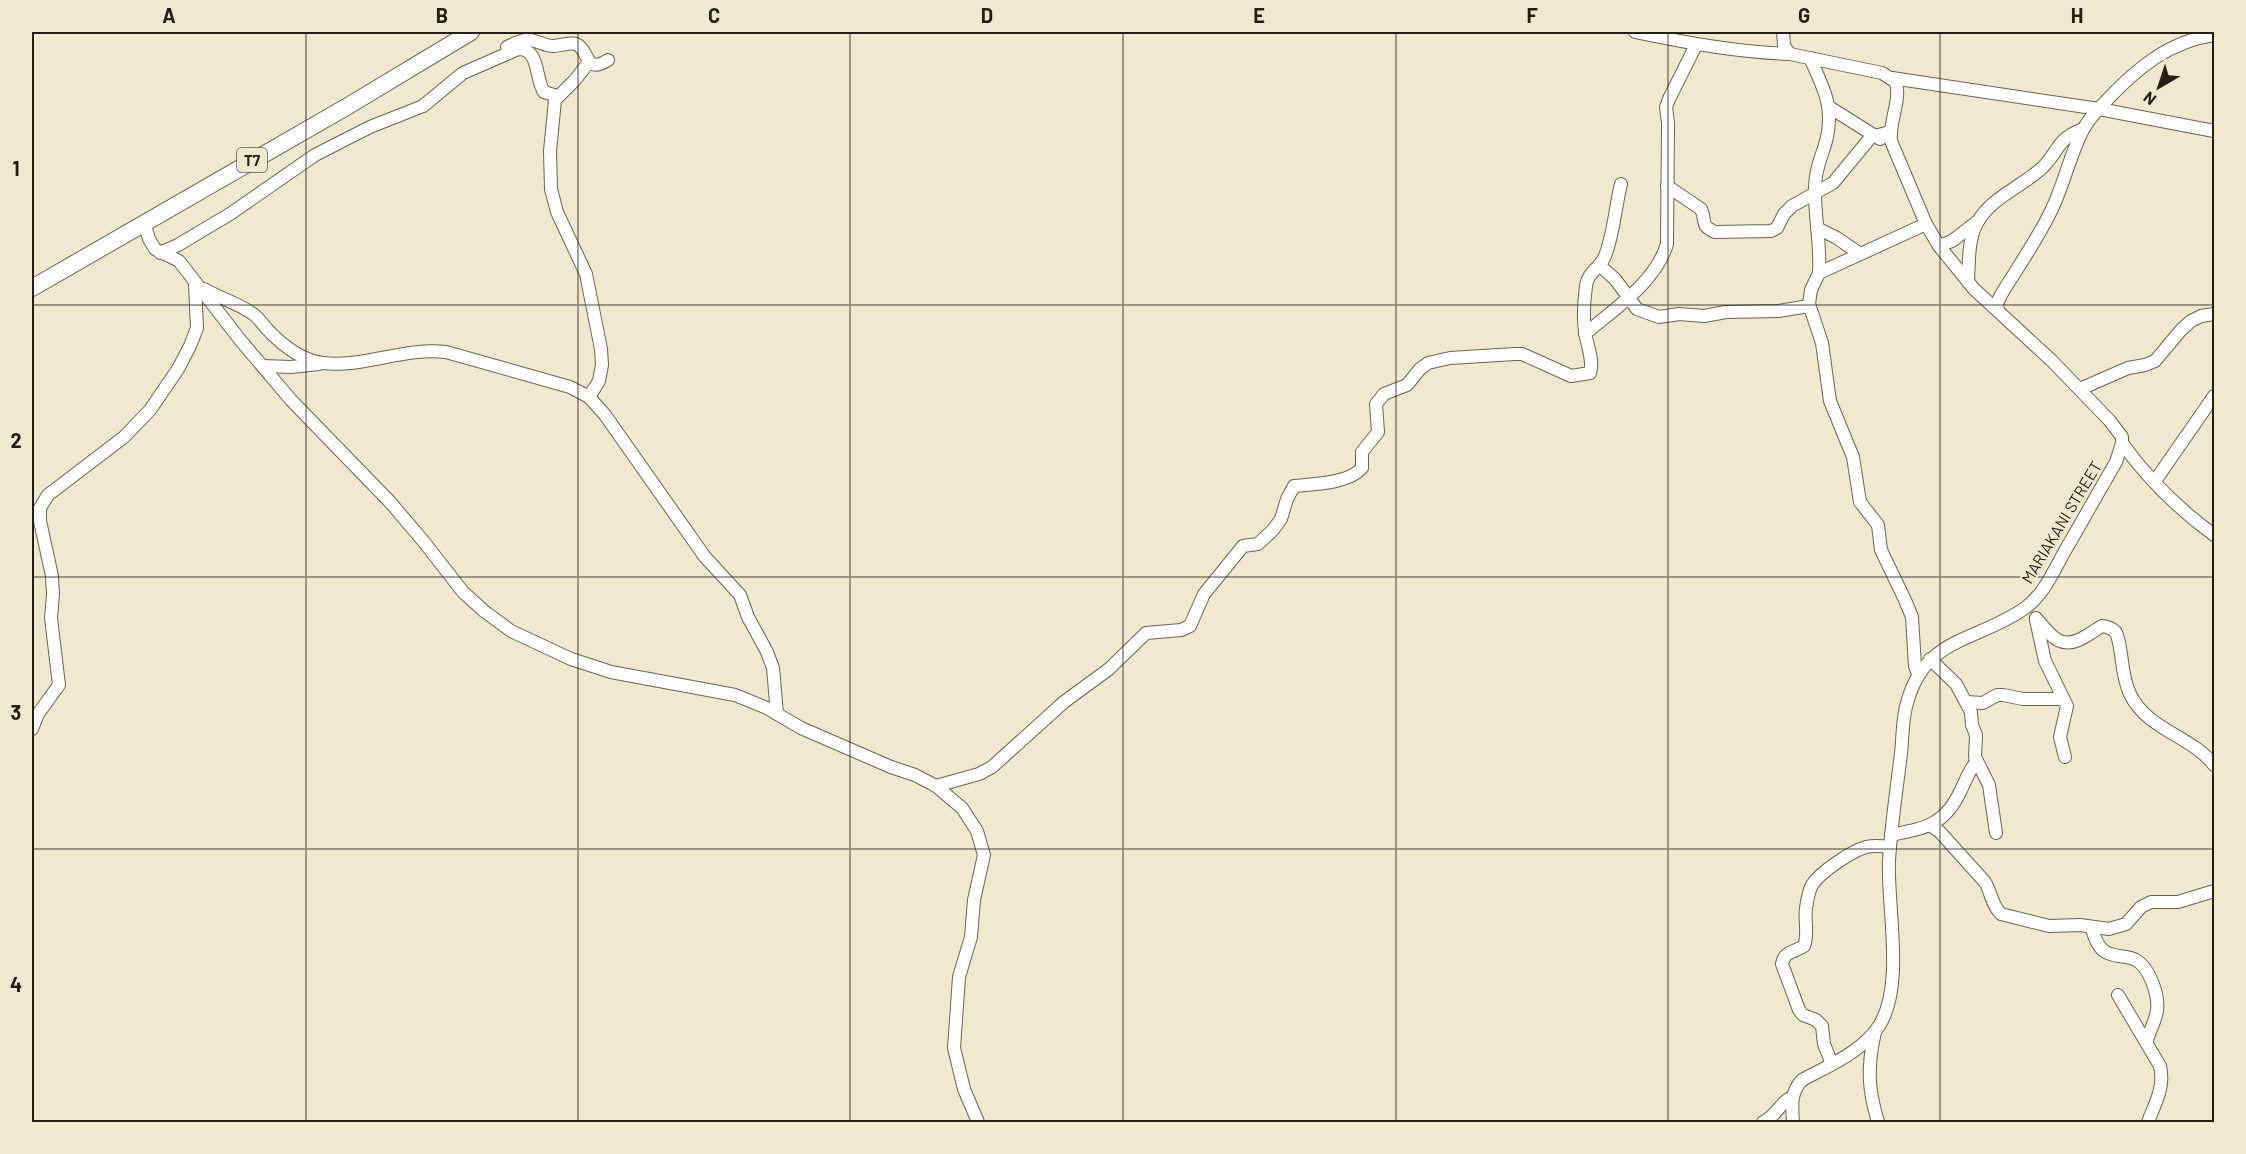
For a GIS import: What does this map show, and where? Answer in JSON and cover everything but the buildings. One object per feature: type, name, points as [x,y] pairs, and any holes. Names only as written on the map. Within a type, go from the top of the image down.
[{"type":"highway","name":"T7","points":[[32,288],[348,106],[471,32]]},
{"type":"street","points":[[1635,32],[1696,45],[1760,53],[1790,54],[1864,69],[1892,78],[2099,109],[2214,131]]},
{"type":"street","points":[[1783,32],[1784,46],[1790,54]]},
{"type":"street","points":[[2188,32],[2201,37]]},
{"type":"street","points":[[1998,311],[1997,303],[2054,206],[2083,129],[2127,78],[2150,61],[2169,49],[2201,37],[2214,35]]},
{"type":"street","points":[[160,253],[240,209],[315,155],[370,127],[423,106],[478,60],[524,40],[530,39],[547,45],[578,45],[590,62],[598,65],[608,60]]},
{"type":"street","points":[[1585,334],[1628,297],[1659,264],[1664,254],[1668,123],[1666,107],[1696,45]]},
{"type":"street","points":[[463,73],[522,49],[534,60],[544,92],[557,96]]},
{"type":"street","points":[[1810,58],[1827,94],[1829,107],[1828,136],[1818,160],[1815,192],[1820,255],[1819,273],[1810,290],[1809,306],[1822,343],[1830,401],[1853,457],[1860,502],[1878,525],[1881,550],[1911,617],[1915,666],[1918,674]]},
{"type":"street","points":[[589,397],[599,381],[602,365],[601,349],[586,274],[557,212],[549,170],[554,104],[557,96],[590,62]]},
{"type":"street","points":[[1892,78],[1898,85],[1890,132],[1892,149],[1926,224],[1939,246],[1968,282],[2080,389],[2110,421],[2134,459],[2208,527],[2214,536]]},
{"type":"street","points":[[1829,107],[1875,135],[1892,149]]},
{"type":"street","points":[[1939,246],[1952,241],[1978,221],[1998,200],[2042,168],[2066,137],[2083,129]]},
{"type":"street","points":[[1667,186],[1698,207],[1702,212],[1705,226],[1715,232],[1774,230],[1787,210],[1833,183],[1866,142],[1875,135],[1890,132]]},
{"type":"street","points":[[936,786],[979,774],[992,767],[1064,702],[1124,656],[1146,633],[1180,630],[1190,626],[1202,596],[1243,546],[1258,544],[1275,528],[1294,486],[1324,483],[1353,476],[1358,472],[1363,465],[1362,452],[1378,432],[1376,404],[1384,394],[1407,385],[1424,365],[1450,358],[1522,354],[1571,376],[1588,374],[1591,365],[1585,334],[1586,284],[1588,276],[1603,260],[1613,234],[1621,184]]},
{"type":"street","points":[[1968,282],[1969,260],[1978,221]]},
{"type":"street","points":[[144,222],[151,244],[160,253],[179,261],[291,400],[409,523],[463,592],[483,611],[504,626],[556,653],[581,662],[611,672],[735,695],[801,728],[915,775],[936,786],[962,808],[977,831],[984,855],[974,900],[971,937],[959,977],[954,1048],[964,1089],[978,1122]]},
{"type":"street","points":[[1819,273],[1926,224]]},
{"type":"street","points":[[1817,228],[1837,237],[1860,254]]},
{"type":"street","points":[[1599,265],[1615,279],[1637,309],[1659,317],[1679,314],[1704,316],[1726,312],[1778,311],[1809,306]]},
{"type":"street","points":[[195,283],[255,315],[287,347],[324,363]]},
{"type":"street","points":[[32,729],[38,714],[59,685],[51,618],[52,576],[40,521],[40,508],[48,495],[124,437],[150,410],[178,369],[197,328],[195,283]]},
{"type":"street","points":[[2080,389],[2128,368],[2155,361],[2191,321],[2201,316],[2214,314]]},
{"type":"street","points":[[263,366],[291,367],[346,362],[427,350],[446,352],[570,387],[589,397],[698,548],[740,595],[773,668],[777,714]]},
{"type":"street","points":[[2156,481],[2214,396]]},
{"type":"street","name":"MARIAKANI STREET","points":[[1763,1122],[1771,1118],[1787,1099],[1792,1097],[1802,1080],[1854,1051],[1875,1032],[1884,1017],[1891,993],[1893,952],[1889,884],[1891,841],[1906,706],[1918,674],[1930,659],[1968,636],[2015,614],[2033,601],[2048,580],[2116,462],[2122,443]]},
{"type":"street","points":[[2033,601],[2042,653],[2067,711],[2060,737],[2065,757]]},
{"type":"street","points":[[2036,618],[2052,637],[2067,644],[2075,642],[2102,626],[2113,630],[2117,635],[2129,694],[2134,702],[2149,718],[2205,754],[2214,765]]},
{"type":"street","points":[[1930,659],[1951,678],[1966,702],[1976,735],[1977,761],[1989,785],[1996,833]]},
{"type":"street","points":[[1966,702],[1983,703],[1997,695],[2023,699],[2063,699]]},
{"type":"street","points":[[1832,1064],[1824,1044],[1822,1026],[1816,1020],[1803,1015],[1799,1010],[1789,977],[1782,964],[1790,952],[1804,946],[1807,934],[1805,910],[1812,885],[1823,873],[1859,850],[1931,826],[1947,814],[1977,761]]},
{"type":"street","points":[[1931,826],[1939,831],[1985,882],[2001,914],[2049,926],[2118,928],[2126,924],[2141,907],[2151,902],[2178,902],[2214,891]]},
{"type":"street","points":[[2091,927],[2105,952],[2136,960],[2152,982],[2158,1002],[2157,1013],[2147,1041]]},
{"type":"street","points":[[2118,996],[2147,1041],[2160,1066],[2163,1078],[2148,1122]]},
{"type":"street","points":[[1875,1032],[1868,1069],[1871,1100],[1878,1122]]},
{"type":"street","points":[[1792,1097],[1793,1122]]}]
